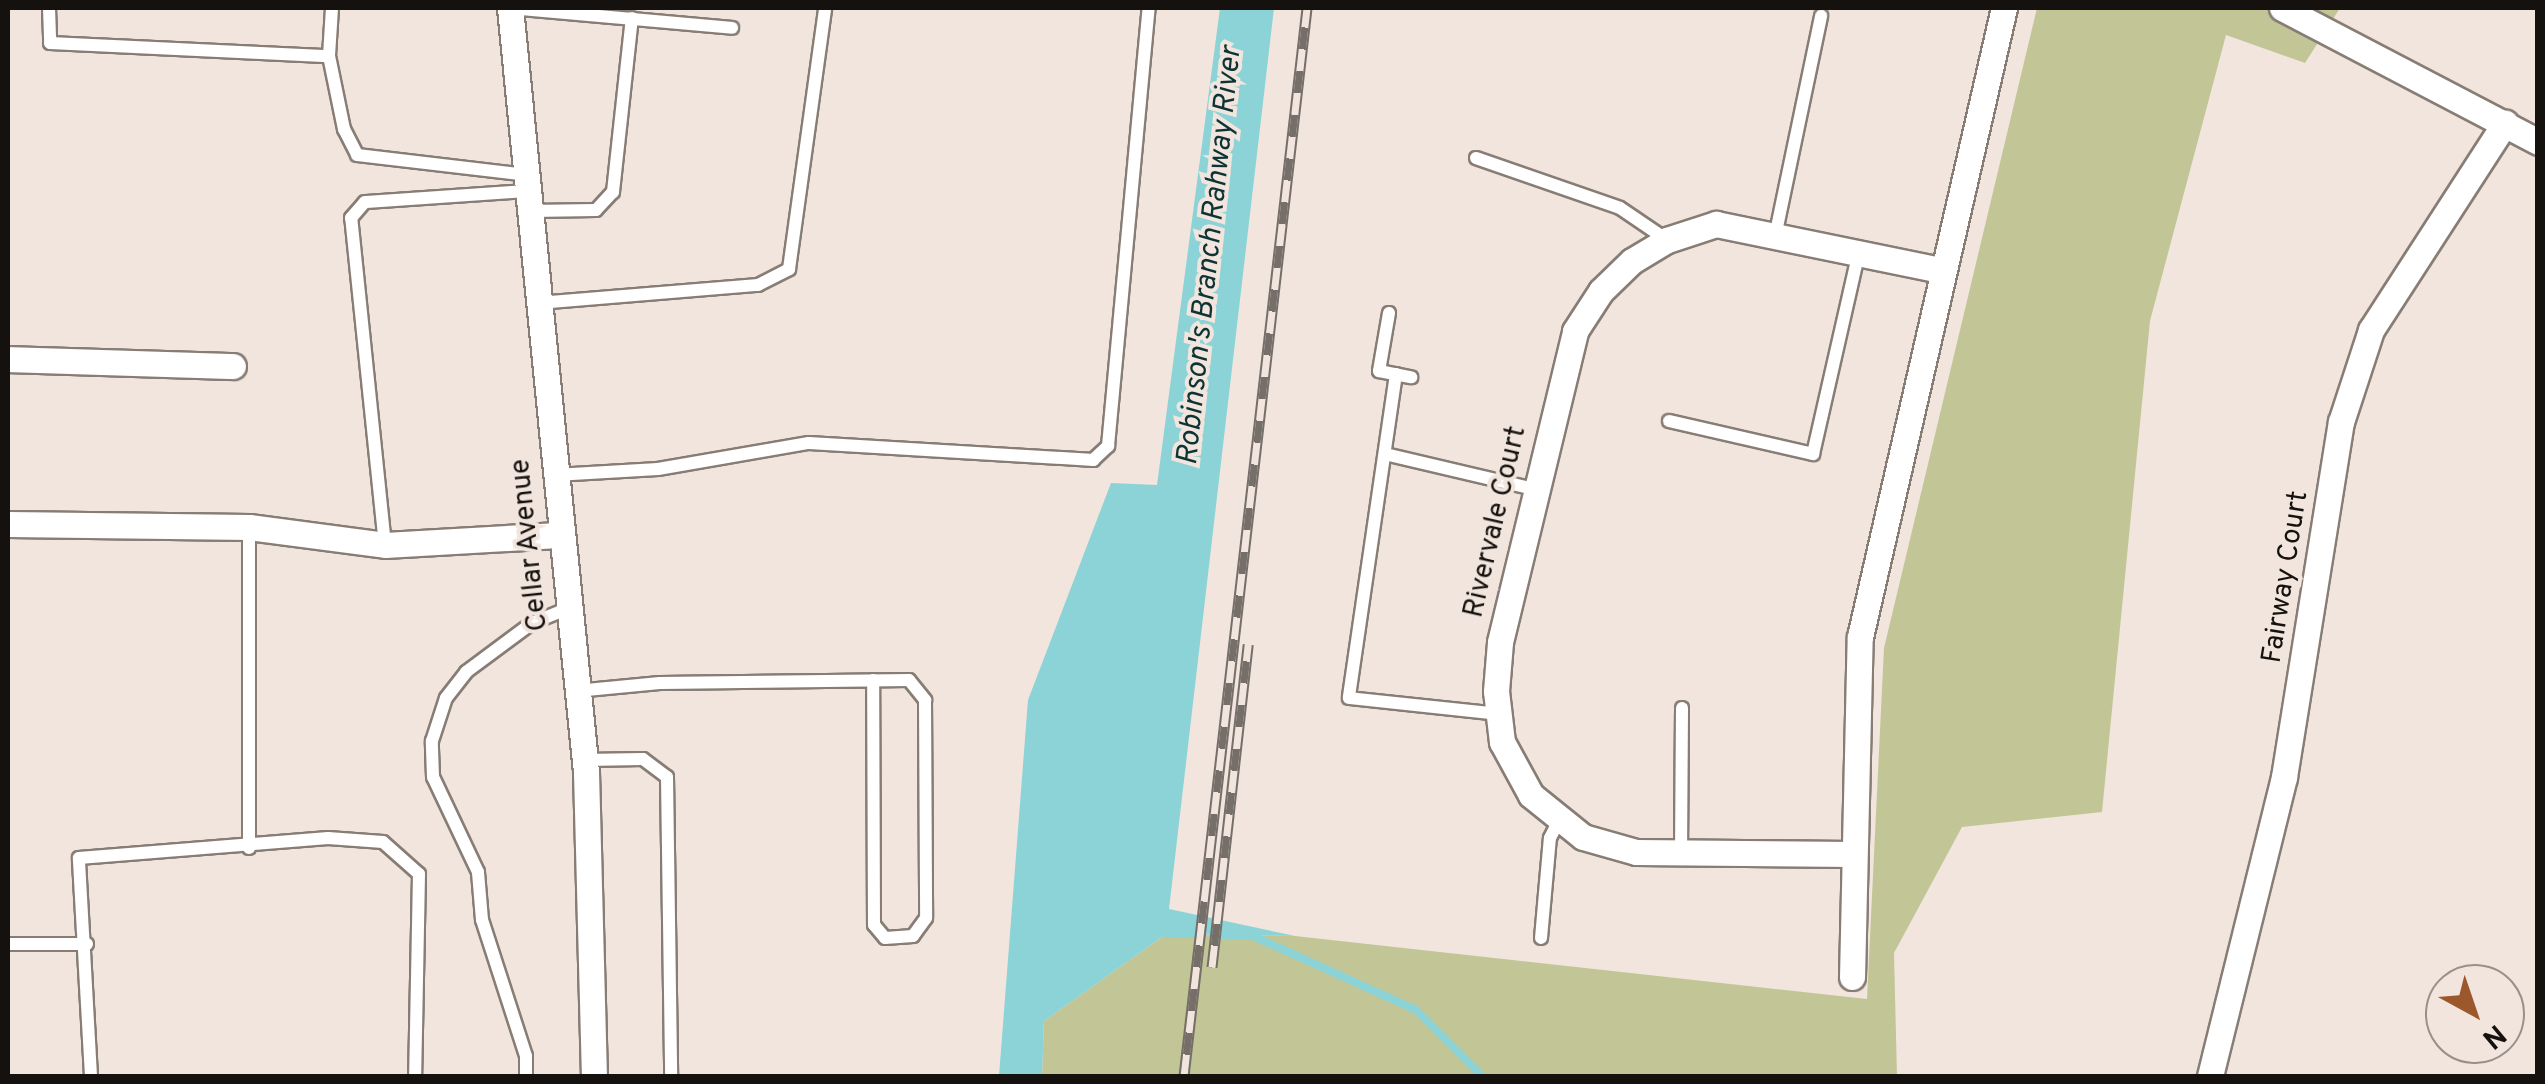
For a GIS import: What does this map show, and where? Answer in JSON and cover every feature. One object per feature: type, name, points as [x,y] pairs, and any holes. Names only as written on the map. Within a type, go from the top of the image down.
[{"type":"street","name":"Cellar Avenue","points":[[510,8],[552,475],[584,760],[594,1076]]},
{"type":"street","points":[[1852,976],[1860,637],[1940,270],[2004,8]]},
{"type":"street","points":[[2282,8],[2341,33],[2538,142]]},
{"type":"street","points":[[2319,8],[2341,33]]},
{"type":"street","name":"Fairway Court","points":[[2210,1076],[2284,777],[2341,422],[2371,330],[2403,271],[2505,123]]},
{"type":"street","name":"Rivervale Court","points":[[1853,854],[1681,853],[1609,847],[1558,822],[1519,778],[1498,714],[1500,642],[1574,331],[1601,291],[1667,240],[1716,224],[1776,232],[1940,270]]},
{"type":"street","points":[[8,359],[233,366]]},
{"type":"street","points":[[8,524],[249,527],[385,545],[558,535]]},
{"type":"lane","points":[[49,8],[50,43],[329,56]]},
{"type":"lane","points":[[332,8],[329,56],[344,129],[357,155],[596,210],[613,192],[632,18]]},
{"type":"lane","points":[[510,8],[732,28]]},
{"type":"lane","points":[[538,303],[758,284],[789,269],[825,8]]},
{"type":"lane","points":[[552,475],[658,469],[808,443],[1092,460],[1108,446],[1149,8]]},
{"type":"lane","points":[[1776,232],[1822,16]]},
{"type":"lane","points":[[1476,158],[1620,208],[1667,240]]},
{"type":"lane","points":[[385,545],[350,218],[366,202],[528,193]]},
{"type":"lane","points":[[1669,421],[1813,454],[1859,252]]},
{"type":"lane","points":[[1389,313],[1379,371],[1411,377]]},
{"type":"lane","points":[[1396,374],[1349,698],[1498,714]]},
{"type":"lane","points":[[1384,454],[1534,489]]},
{"type":"lane","points":[[249,527],[249,848]]},
{"type":"lane","points":[[526,1076],[526,1056],[482,920],[478,872],[433,777],[432,741],[446,698],[466,672],[532,623],[566,609]]},
{"type":"lane","points":[[576,692],[660,683],[873,680],[909,680],[925,700],[926,918],[913,936],[886,938],[874,925],[873,680]]},
{"type":"lane","points":[[1681,853],[1682,708]]},
{"type":"lane","points":[[584,760],[643,760],[667,776],[671,1076]]},
{"type":"lane","points":[[1541,938],[1550,838],[1558,822]]},
{"type":"lane","points":[[91,1076],[87,944],[78,858],[249,848],[328,838],[383,842],[419,874],[415,1076]]},
{"type":"lane","points":[[8,944],[87,944]]},
{"type":"green space","points":[[2037,8],[2340,8],[2305,63],[2226,35],[2150,321],[2102,812],[1962,827],[1894,953],[1897,1076],[1042,1076],[1044,1021],[1166,934],[1295,936],[1867,999],[1884,648]]},
{"type":"water","name":"Robinson's Branch Rahway River","points":[[1220,8],[1274,8],[1169,909],[1295,936],[1166,934],[1044,1021],[1042,1076],[999,1076],[1028,700],[1111,483],[1157,485]]},
{"type":"waterway","points":[[1166,934],[1196,934]]},
{"type":"waterway","points":[[1220,935],[1251,935],[1416,1010],[1482,1076]]},
{"type":"railway","points":[[1184,1076],[1307,8]]},
{"type":"railway","points":[[1212,967],[1248,644]]}]
